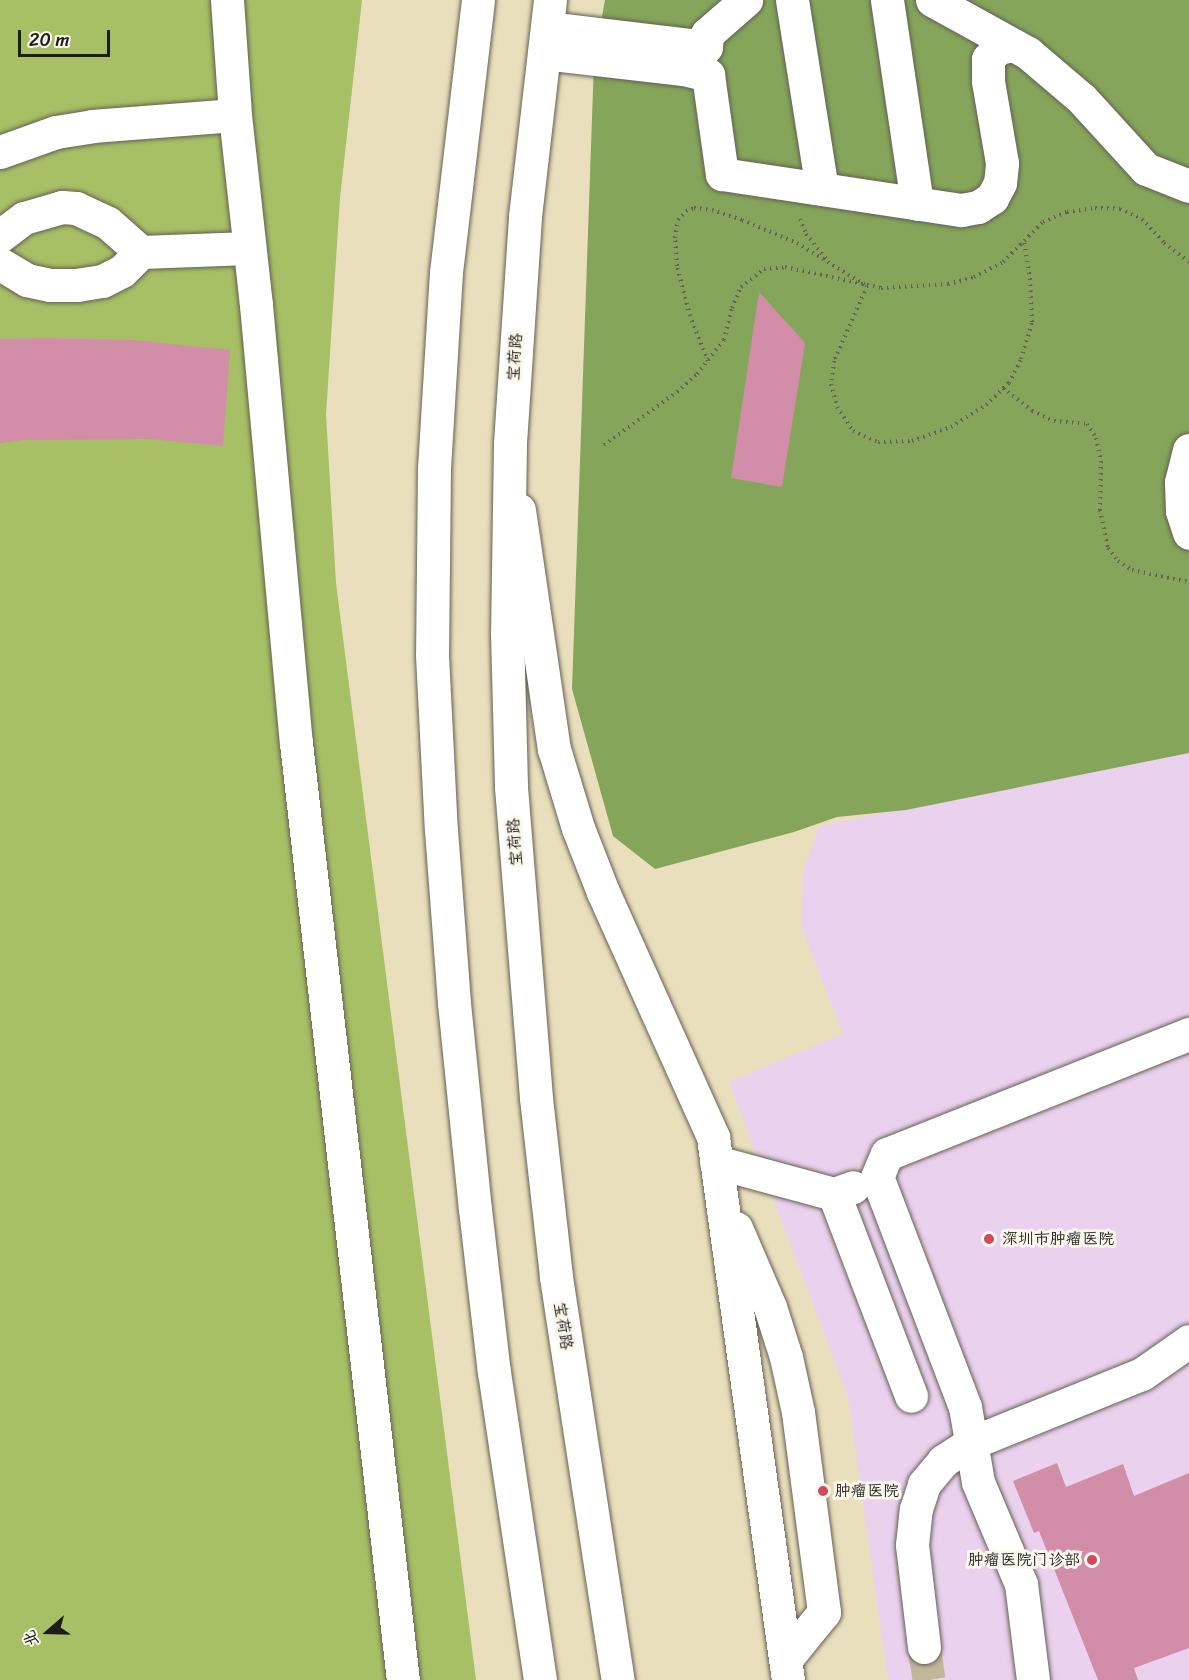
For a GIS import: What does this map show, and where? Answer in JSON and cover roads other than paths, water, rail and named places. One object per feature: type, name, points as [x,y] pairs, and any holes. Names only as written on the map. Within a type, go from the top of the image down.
[{"type":"street","points":[[227,0],[235,115],[296,743],[403,1680]]},
{"type":"street","points":[[478,0],[446,272],[434,468],[432,656],[441,830],[454,1003],[475,1209],[494,1372],[540,1680]]},
{"type":"street","points":[[746,0],[707,34],[707,61],[722,174],[961,210],[978,207],[992,198],[1000,183],[1002,163],[988,81],[988,59],[999,48],[1013,45]]},
{"type":"street","points":[[792,0],[822,189]]},
{"type":"street","points":[[887,0],[917,204]]},
{"type":"street","points":[[932,0],[1028,53],[1082,99],[1146,168],[1189,186]]},
{"type":"street","points":[[547,27],[682,69],[707,61]]},
{"type":"street","name":"宝荷路","points":[[547,27],[525,217],[510,444],[507,632],[511,787],[523,952],[556,1276],[618,1680]]},
{"type":"street","points":[[0,152],[47,134],[74,129],[235,115]]},
{"type":"street","points":[[0,236],[24,218],[62,207],[76,208],[108,222],[141,252],[249,248]]},
{"type":"street","points":[[0,264],[27,280],[50,285],[77,285],[102,281],[123,271],[141,252]]},
{"type":"street","points":[[510,444],[554,749],[582,838],[713,1137],[787,1670]]},
{"type":"street","points":[[1189,450],[1181,482],[1182,511],[1189,533]]},
{"type":"street","points":[[1030,1680],[1021,1584],[978,1482],[965,1407],[877,1177],[887,1154],[1189,1034]]},
{"type":"street","points":[[716,1162],[834,1194],[877,1177]]},
{"type":"street","points":[[834,1194],[911,1396]]},
{"type":"street","points":[[722,1197],[770,1307],[786,1357],[798,1412],[824,1612],[787,1670]]},
{"type":"street","points":[[924,1647],[912,1545],[916,1509],[924,1484],[943,1461],[971,1443],[1142,1374],[1189,1341]]},
{"type":"tunnel","points":[[924,1647],[929,1680]]},
{"type":"place","name":"深圳市肿瘤医院","points":[[989,1239]]},
{"type":"place","name":"肿瘤医院","points":[[823,1491]]},
{"type":"place","name":"肿瘤医院门诊部","points":[[1092,1560]]}]
